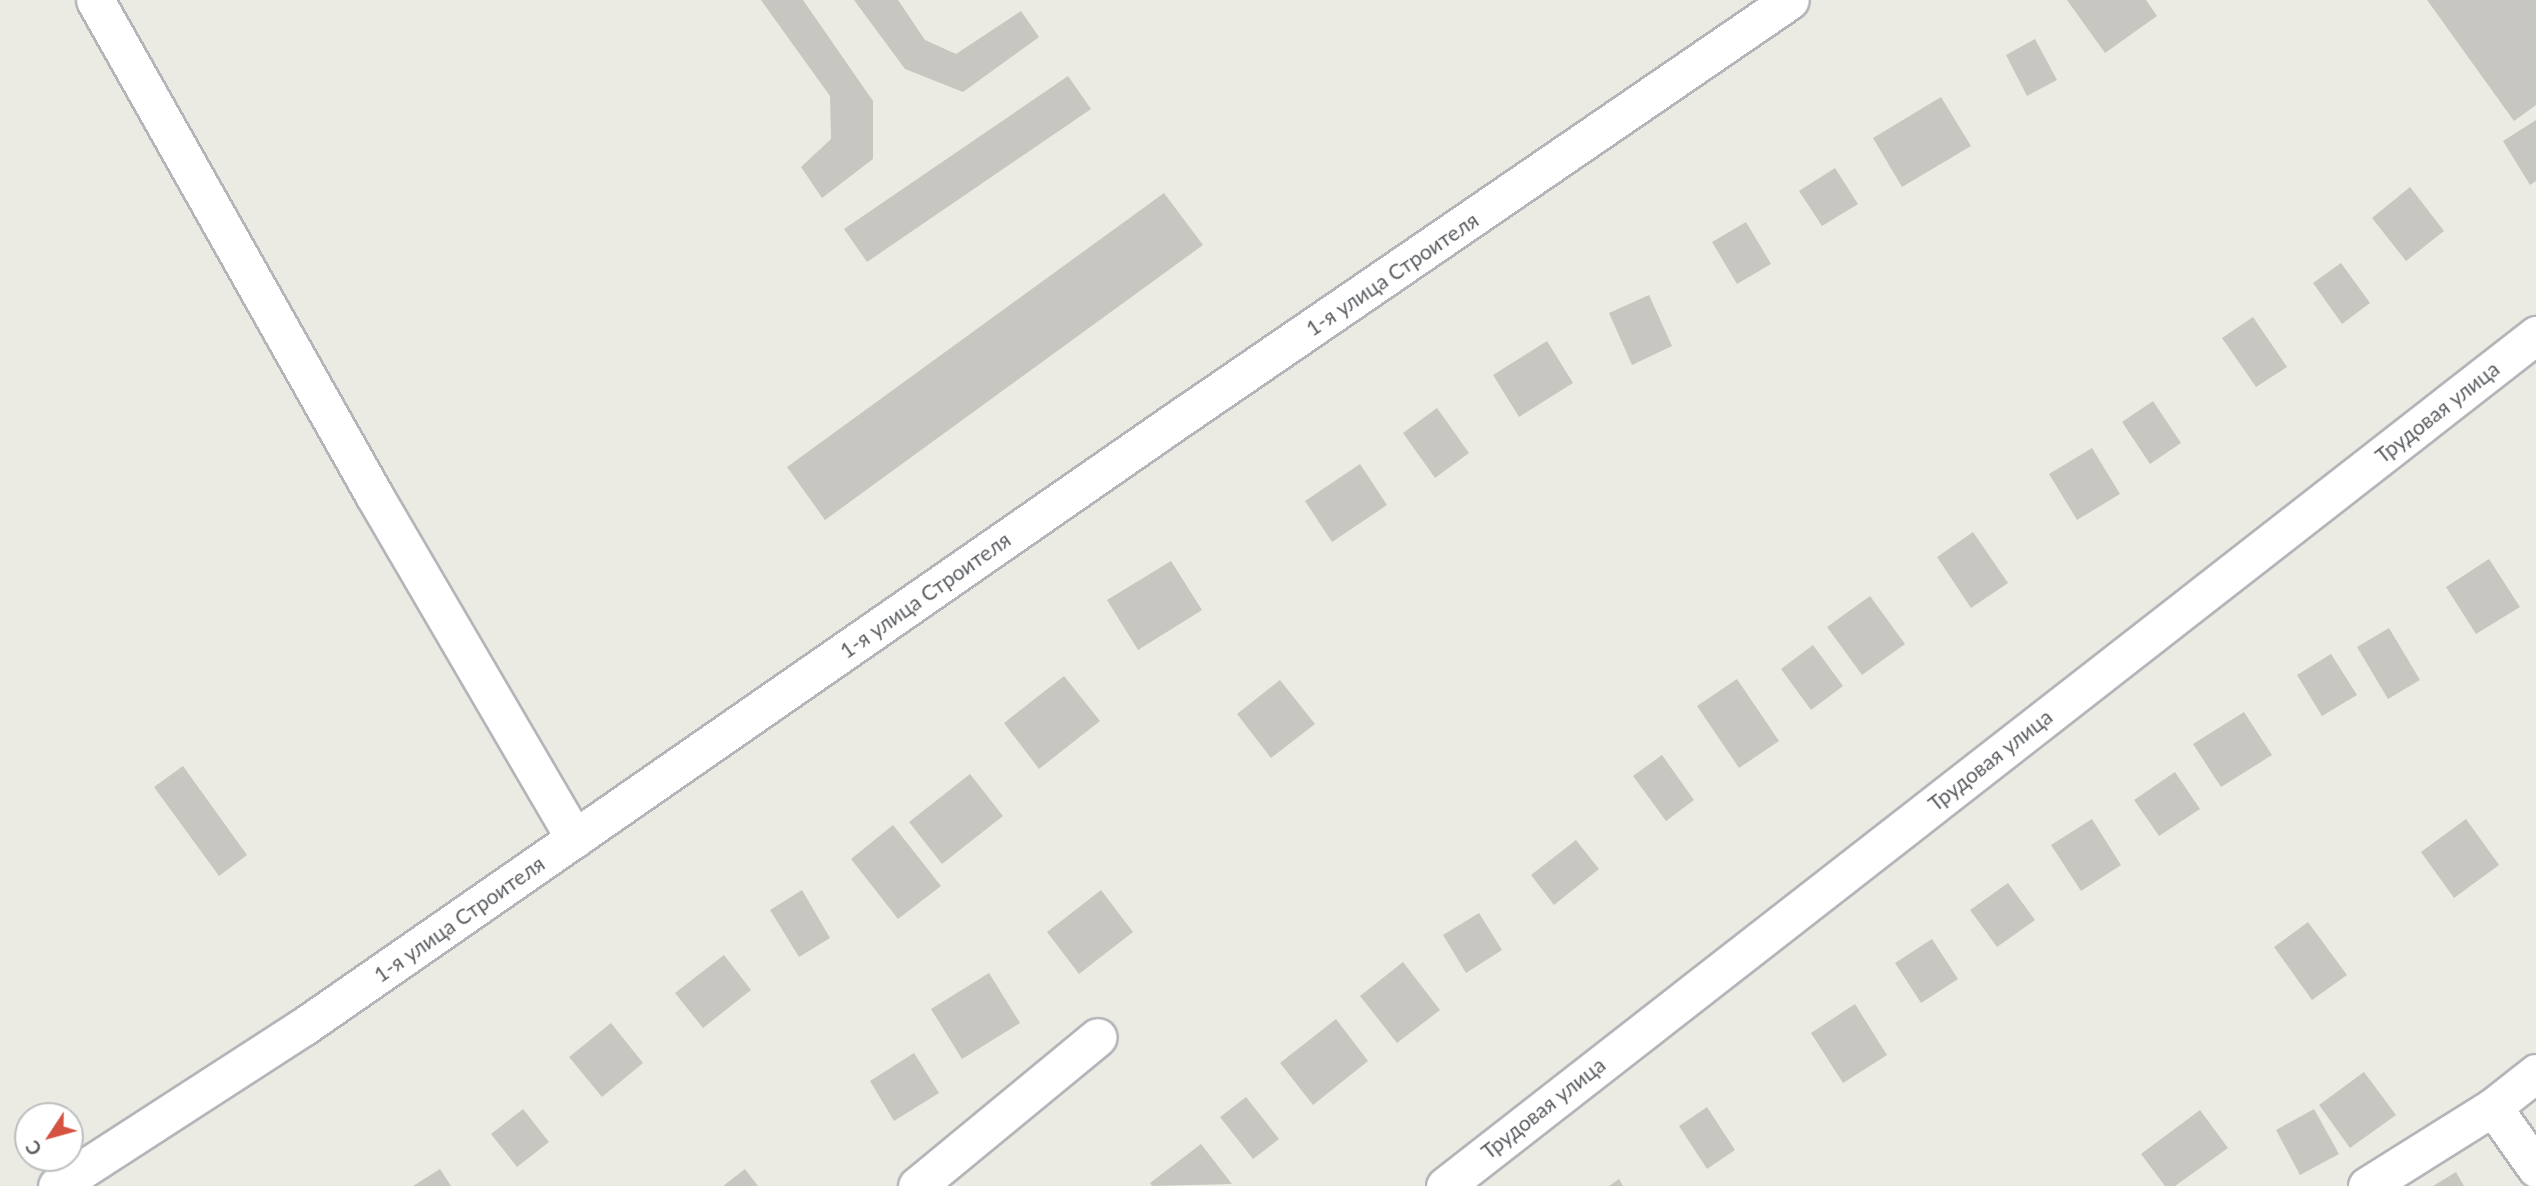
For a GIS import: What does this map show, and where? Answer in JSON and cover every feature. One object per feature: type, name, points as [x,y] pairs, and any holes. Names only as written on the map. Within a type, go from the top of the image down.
[{"type":"street","points":[[95,0],[374,495],[575,839]]},
{"type":"street","name":"1-я улица Строителя","points":[[57,1186],[303,1027],[1180,418],[1790,0]]},
{"type":"street","name":"Трудовая улица","points":[[1445,1186],[2536,335]]},
{"type":"street","points":[[917,1186],[1098,1037]]},
{"type":"street","points":[[2367,1186],[2493,1107],[2536,1073]]},
{"type":"street","points":[[2493,1107],[2536,1168]]},
{"type":"building","points":[[761,0],[803,0],[873,101],[873,159],[822,198],[801,167],[831,139],[830,96]]},
{"type":"building","points":[[854,0],[898,0],[925,40],[956,54],[1021,11],[1039,37],[963,92],[905,69]]},
{"type":"building","points":[[2067,0],[2146,0],[2157,16],[2105,53]]},
{"type":"building","points":[[2427,0],[2536,0],[2536,105],[2514,121]]},
{"type":"building","points":[[2035,39],[2057,80],[2027,96],[2006,55]]},
{"type":"building","points":[[1068,76],[1091,109],[867,262],[844,229]]},
{"type":"building","points":[[1941,97],[1971,146],[1902,187],[1873,138]]},
{"type":"building","points":[[2536,120],[2536,181],[2530,185],[2503,141]]},
{"type":"building","points":[[1835,168],[1858,204],[1822,226],[1799,191]]},
{"type":"building","points":[[2410,187],[2444,231],[2406,261],[2372,218]]},
{"type":"building","points":[[1164,193],[1203,245],[825,520],[787,467]]},
{"type":"building","points":[[1746,222],[1771,264],[1737,284],[1712,242]]},
{"type":"building","points":[[2341,263],[2370,303],[2342,324],[2313,283]]},
{"type":"building","points":[[1649,295],[1672,346],[1632,365],[1609,313]]},
{"type":"building","points":[[2253,317],[2287,367],[2256,387],[2222,338]]},
{"type":"building","points":[[1547,341],[1573,383],[1519,417],[1493,375]]},
{"type":"building","points":[[2153,401],[2181,443],[2150,464],[2122,422]]},
{"type":"building","points":[[1437,408],[1469,453],[1435,478],[1403,433]]},
{"type":"building","points":[[2092,448],[2120,494],[2077,520],[2049,474]]},
{"type":"building","points":[[1360,464],[1387,505],[1332,542],[1305,501]]},
{"type":"building","points":[[1973,532],[2008,583],[1971,608],[1937,557]]},
{"type":"building","points":[[2489,559],[2520,607],[2476,634],[2446,587]]},
{"type":"building","points":[[1171,561],[1202,610],[1138,650],[1107,600]]},
{"type":"building","points":[[1870,596],[1905,644],[1862,675],[1827,627]]},
{"type":"building","points":[[2389,628],[2420,680],[2388,699],[2357,647]]},
{"type":"building","points":[[1813,645],[1843,686],[1811,710],[1781,669]]},
{"type":"building","points":[[2331,654],[2357,695],[2322,716],[2297,675]]},
{"type":"building","points":[[1064,676],[1100,721],[1039,769],[1004,723]]},
{"type":"building","points":[[1737,679],[1779,741],[1739,768],[1697,706]]},
{"type":"building","points":[[1280,680],[1315,724],[1271,758],[1237,714]]},
{"type":"building","points":[[2244,712],[2272,755],[2221,787],[2193,744]]},
{"type":"building","points":[[1662,755],[1694,800],[1666,821],[1633,776]]},
{"type":"building","points":[[183,766],[247,855],[219,876],[154,787]]},
{"type":"building","points":[[2175,772],[2200,809],[2159,836],[2134,800]]},
{"type":"building","points":[[970,774],[1003,816],[942,864],[909,822]]},
{"type":"building","points":[[2092,819],[2121,865],[2081,891],[2051,845]]},
{"type":"building","points":[[2466,819],[2499,865],[2454,898],[2421,852]]},
{"type":"building","points":[[893,825],[941,886],[898,919],[851,859]]},
{"type":"building","points":[[1576,840],[1599,869],[1554,905],[1531,875]]},
{"type":"building","points":[[2008,883],[2035,920],[1997,947],[1970,910]]},
{"type":"building","points":[[802,890],[830,938],[799,957],[770,910]]},
{"type":"building","points":[[1101,890],[1133,932],[1079,974],[1047,932]]},
{"type":"building","points":[[1479,913],[1502,950],[1466,973],[1443,935]]},
{"type":"building","points":[[2308,922],[2347,975],[2312,1000],[2274,947]]},
{"type":"building","points":[[1932,939],[1958,979],[1921,1003],[1895,963]]},
{"type":"building","points":[[724,955],[751,990],[703,1028],[675,993]]},
{"type":"building","points":[[1403,962],[1440,1010],[1397,1043],[1360,996]]},
{"type":"building","points":[[989,973],[1020,1023],[962,1059],[931,1009]]},
{"type":"building","points":[[1855,1004],[1887,1055],[1843,1083],[1811,1033]]},
{"type":"building","points":[[1336,1019],[1368,1061],[1313,1105],[1280,1063]]},
{"type":"building","points":[[611,1023],[643,1063],[602,1097],[569,1057]]},
{"type":"building","points":[[914,1053],[939,1093],[894,1121],[870,1081]]},
{"type":"building","points":[[2364,1072],[2396,1115],[2350,1148],[2319,1105]]},
{"type":"building","points":[[1246,1097],[1279,1139],[1253,1159],[1220,1117]]},
{"type":"building","points":[[1707,1107],[1735,1150],[1707,1169],[1679,1126]]},
{"type":"building","points":[[523,1109],[549,1142],[517,1167],[491,1134]]},
{"type":"building","points":[[2314,1109],[2339,1154],[2300,1175],[2276,1130]]},
{"type":"building","points":[[2200,1110],[2228,1148],[2175,1186],[2165,1186],[2141,1154]]},
{"type":"building","points":[[1201,1144],[1232,1184],[1152,1186],[1150,1183]]},
{"type":"building","points":[[440,1169],[451,1186],[413,1186]]},
{"type":"building","points":[[745,1169],[758,1186],[723,1186]]},
{"type":"building","points":[[2456,1172],[2464,1186],[2433,1186]]},
{"type":"building","points":[[1619,1179],[1623,1186],[1609,1186]]}]
